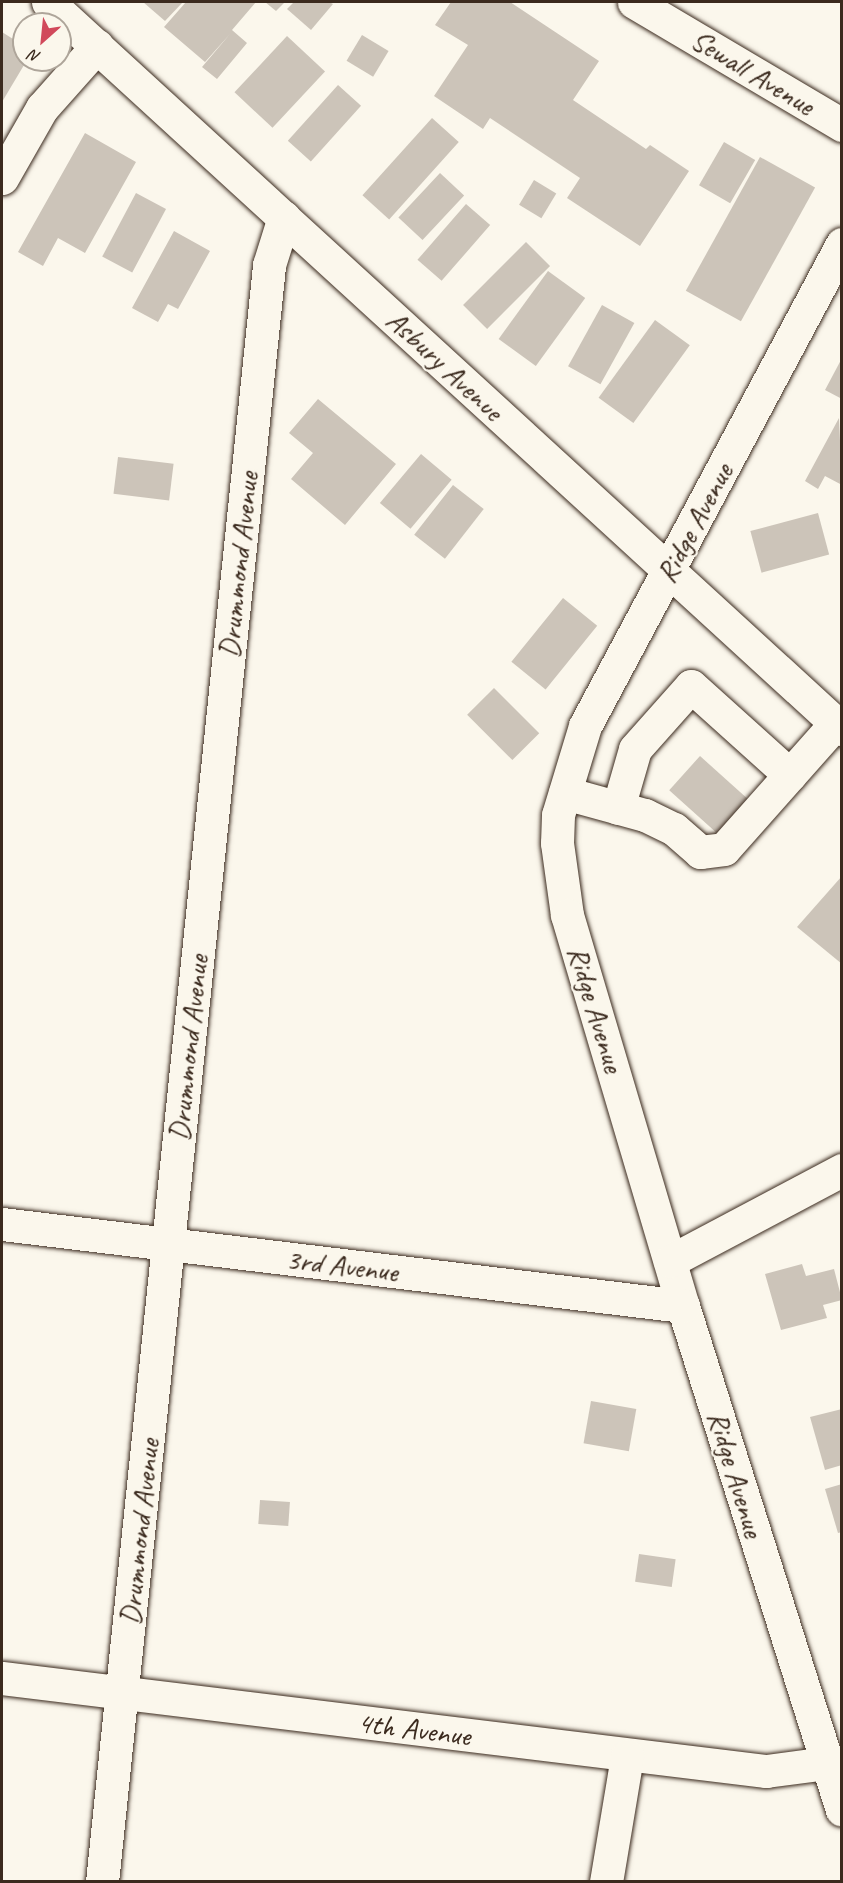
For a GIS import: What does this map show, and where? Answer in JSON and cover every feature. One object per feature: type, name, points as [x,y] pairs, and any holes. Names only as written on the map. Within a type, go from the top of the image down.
[{"type":"street","name":"Asbury Avenue","points":[[48,2],[838,727]]},
{"type":"street","name":"Sewall Avenue","points":[[634,2],[842,125]]},
{"type":"street","points":[[2,178],[42,108],[97,46]]},
{"type":"street","name":"Drummond Avenue","points":[[102,1881],[124,1693],[167,1245],[269,265],[284,217]]},
{"type":"street","name":"Ridge Avenue","points":[[842,244],[585,726],[558,814],[557,843],[567,915],[669,1261],[842,1810]]},
{"type":"street","points":[[618,808],[635,749],[691,686],[789,775]]},
{"type":"street","points":[[565,793],[618,808],[674,829],[700,852],[724,849],[789,775],[838,727]]},
{"type":"street","points":[[669,1261],[829,1177]]},
{"type":"street","name":"3rd Avenue","points":[[2,1224],[683,1306]]},
{"type":"street","name":"4th Avenue","points":[[2,1678],[627,1756],[766,1771],[827,1763]]},
{"type":"street","points":[[606,1881],[627,1756]]},
{"type":"building","points":[[143,2],[183,2],[165,21]]},
{"type":"building","points":[[186,2],[256,2],[232,30],[247,43],[217,79],[202,67],[230,34],[205,62],[164,27]]},
{"type":"building","points":[[265,2],[285,2],[276,11]]},
{"type":"building","points":[[294,2],[333,4],[311,30],[287,9]]},
{"type":"building","points":[[451,2],[510,2],[599,61],[573,100],[646,149],[650,145],[689,171],[640,246],[567,198],[580,178],[490,118],[483,129],[434,96],[468,45],[435,25]]},
{"type":"building","points":[[2,32],[12,38],[12,72],[20,72],[2,102]]},
{"type":"building","points":[[362,35],[389,51],[373,77],[347,61]]},
{"type":"building","points":[[287,36],[325,71],[273,128],[234,92]]},
{"type":"building","points":[[338,85],[361,106],[311,161],[288,141]]},
{"type":"building","points":[[432,118],[459,142],[389,219],[362,195]]},
{"type":"building","points":[[85,133],[136,162],[85,253],[58,238],[43,266],[18,252]]},
{"type":"building","points":[[724,142],[755,160],[730,203],[699,185]]},
{"type":"building","points":[[760,157],[815,188],[741,321],[686,291]]},
{"type":"building","points":[[440,173],[464,196],[423,240],[398,218]]},
{"type":"building","points":[[534,180],[556,193],[541,218],[519,205]]},
{"type":"building","points":[[136,193],[166,209],[132,273],[102,257]]},
{"type":"building","points":[[466,204],[490,225],[442,281],[417,260]]},
{"type":"building","points":[[174,231],[210,251],[178,309],[168,304],[158,322],[132,308]]},
{"type":"building","points":[[526,242],[550,266],[487,329],[463,305]]},
{"type":"building","points":[[548,271],[585,298],[536,366],[499,339]]},
{"type":"building","points":[[602,305],[634,323],[600,384],[568,366]]},
{"type":"building","points":[[655,320],[690,345],[633,423],[599,398]]},
{"type":"building","points":[[842,358],[842,399],[825,390]]},
{"type":"building","points":[[318,399],[396,464],[345,525],[291,479],[313,453],[289,433]]},
{"type":"building","points":[[839,418],[842,485],[825,476],[818,489],[805,481]]},
{"type":"building","points":[[421,454],[452,480],[411,529],[380,503]]},
{"type":"building","points":[[118,457],[174,464],[169,501],[113,494]]},
{"type":"building","points":[[453,485],[484,509],[445,559],[414,535]]},
{"type":"building","points":[[818,513],[829,555],[762,573],[750,531]]},
{"type":"building","points":[[563,598],[597,626],[546,689],[511,662]]},
{"type":"building","points":[[494,688],[539,733],[512,760],[467,715]]},
{"type":"building","points":[[700,756],[750,801],[719,835],[669,790]]},
{"type":"building","points":[[842,876],[842,964],[797,927]]},
{"type":"building","points":[[802,1264],[806,1276],[834,1269],[842,1300],[823,1305],[827,1318],[781,1330],[765,1274]]},
{"type":"building","points":[[591,1401],[636,1409],[629,1451],[584,1443]]},
{"type":"building","points":[[842,1409],[842,1465],[825,1470],[810,1417]]},
{"type":"building","points":[[842,1484],[842,1532],[838,1533],[825,1489]]},
{"type":"building","points":[[260,1500],[290,1502],[288,1526],[258,1524]]},
{"type":"building","points":[[639,1554],[676,1559],[672,1587],[635,1582]]}]
